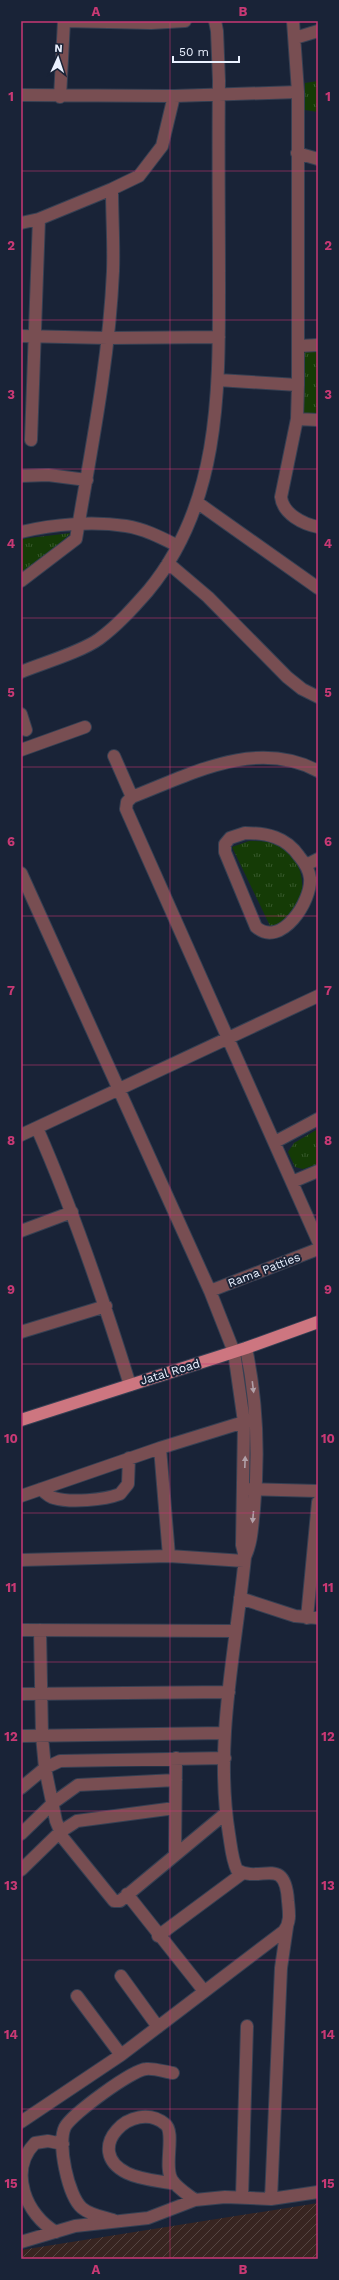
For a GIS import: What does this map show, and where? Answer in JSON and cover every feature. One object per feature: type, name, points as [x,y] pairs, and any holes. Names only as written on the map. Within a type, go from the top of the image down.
[{"type":"main road","name":"Jatal Road","points":[[21,1420],[240,1350],[318,1322]]},
{"type":"street","points":[[60,97],[64,21],[151,23],[185,21]]},
{"type":"street","points":[[21,672],[98,640],[132,610],[168,563],[178,546],[198,503],[212,448],[218,380],[219,94],[218,31],[215,21]]},
{"type":"street","points":[[293,21],[298,92],[298,385],[297,419],[281,497],[282,505],[287,512],[309,525],[318,527]]},
{"type":"street","points":[[295,38],[318,31]]},
{"type":"street","points":[[21,95],[60,97],[174,96],[298,92]]},
{"type":"street","points":[[21,223],[39,219],[112,189],[139,176],[162,146],[174,96]]},
{"type":"street","points":[[297,153],[318,159]]},
{"type":"street","points":[[21,581],[76,539],[98,422],[108,338],[113,270],[112,189]]},
{"type":"street","points":[[30,440],[39,219]]},
{"type":"street","points":[[21,336],[108,338],[219,337]]},
{"type":"street","points":[[298,346],[318,345]]},
{"type":"street","points":[[218,380],[298,385]]},
{"type":"street","points":[[297,419],[318,420]]},
{"type":"street","points":[[21,476],[48,475],[87,480]]},
{"type":"street","points":[[198,503],[316,583]]},
{"type":"street","points":[[21,532],[78,525],[127,526],[154,534],[178,546]]},
{"type":"street","points":[[168,563],[208,597],[281,672],[302,689],[318,698]]},
{"type":"street","points":[[21,714],[26,730]]},
{"type":"street","points":[[21,750],[85,727]]},
{"type":"street","points":[[114,756],[132,797]]},
{"type":"street","points":[[318,771],[289,759],[265,756],[242,758],[132,797],[127,802],[126,809],[128,818],[275,1142],[318,1241]]},
{"type":"street","points":[[245,833],[259,833],[278,837],[292,845],[306,865],[310,878],[307,899],[288,924],[278,932],[261,932],[256,927],[225,852],[224,844],[230,838],[245,833]]},
{"type":"street","points":[[306,865],[318,859]]},
{"type":"street","points":[[21,873],[210,1292],[240,1350],[254,1398],[250,1489],[251,1540],[244,1559],[229,1692],[223,1779],[226,1813],[234,1864],[237,1870],[243,1873],[272,1872],[282,1877],[287,1892],[289,1919],[281,1968],[271,2199]]},
{"type":"street","points":[[21,1135],[228,1040],[318,996]]},
{"type":"street","points":[[275,1142],[318,1119]]},
{"type":"street","points":[[37,1128],[72,1212],[106,1306],[130,1385]]},
{"type":"street","points":[[292,1182],[318,1171]]},
{"type":"street","points":[[21,1231],[72,1212]]},
{"type":"street","name":"Rama Patties","points":[[210,1292],[318,1250]]},
{"type":"street","points":[[21,1332],[106,1306]]},
{"type":"street","points":[[240,1350],[250,1489]]},
{"type":"street","points":[[21,1496],[129,1458],[244,1422]]},
{"type":"street","points":[[160,1448],[169,1556]]},
{"type":"street","points":[[42,1489],[49,1496],[61,1499],[100,1499],[120,1494],[128,1484],[129,1458]]},
{"type":"street","points":[[250,1489],[318,1491]]},
{"type":"street","points":[[240,1598],[313,1618],[318,1502]]},
{"type":"street","points":[[21,1560],[169,1556],[244,1559]]},
{"type":"street","points":[[21,1630],[236,1631]]},
{"type":"street","points":[[40,1630],[40,1694],[45,1768],[60,1832],[114,1901],[118,1902],[226,1813]]},
{"type":"street","points":[[21,1694],[229,1692]]},
{"type":"street","points":[[21,1736],[226,1733]]},
{"type":"street","points":[[175,1855],[174,1808],[176,1758]]},
{"type":"street","points":[[21,1788],[45,1768],[60,1761],[225,1758]]},
{"type":"street","points":[[21,1834],[53,1803],[72,1788],[84,1784],[176,1780]]},
{"type":"street","points":[[21,1870],[60,1832],[85,1819],[174,1808]]},
{"type":"street","points":[[158,1936],[243,1873]]},
{"type":"street","points":[[127,1894],[158,1936],[204,1991]]},
{"type":"street","points":[[21,2122],[121,2055],[287,1927]]},
{"type":"street","points":[[121,1976],[158,2027]]},
{"type":"street","points":[[77,1996],[121,2055]]},
{"type":"street","points":[[242,2197],[247,2026]]},
{"type":"street","points":[[120,2222],[90,2213],[78,2204],[70,2190],[63,2144],[65,2128],[69,2122],[126,2078],[145,2068],[173,2074]]},
{"type":"street","points":[[175,2184],[129,2174],[115,2166],[110,2155],[109,2143],[113,2135],[126,2122],[137,2118],[152,2118],[164,2123],[169,2131],[169,2174],[175,2184],[195,2200]]},
{"type":"street","points":[[56,2232],[44,2225],[26,2200],[23,2188],[23,2160],[35,2143],[48,2141],[63,2144]]},
{"type":"street","points":[[21,2242],[75,2226],[148,2218],[195,2200],[242,2197],[271,2199],[318,2192]]},
{"type":"shaded area","points":[[318,2203],[318,2259],[21,2259],[21,2250]]},
{"type":"green space","points":[[318,81],[318,112],[305,110],[305,83]]},
{"type":"green space","points":[[303,349],[318,349],[318,417],[304,417]]},
{"type":"green space","points":[[71,533],[28,572],[21,574],[21,539]]},
{"type":"green space","points":[[249,841],[270,842],[285,849],[292,855],[300,873],[302,893],[300,902],[293,913],[273,932],[232,847]]},
{"type":"green space","points":[[318,1129],[318,1164],[303,1169],[295,1167],[288,1152],[294,1143]]}]
